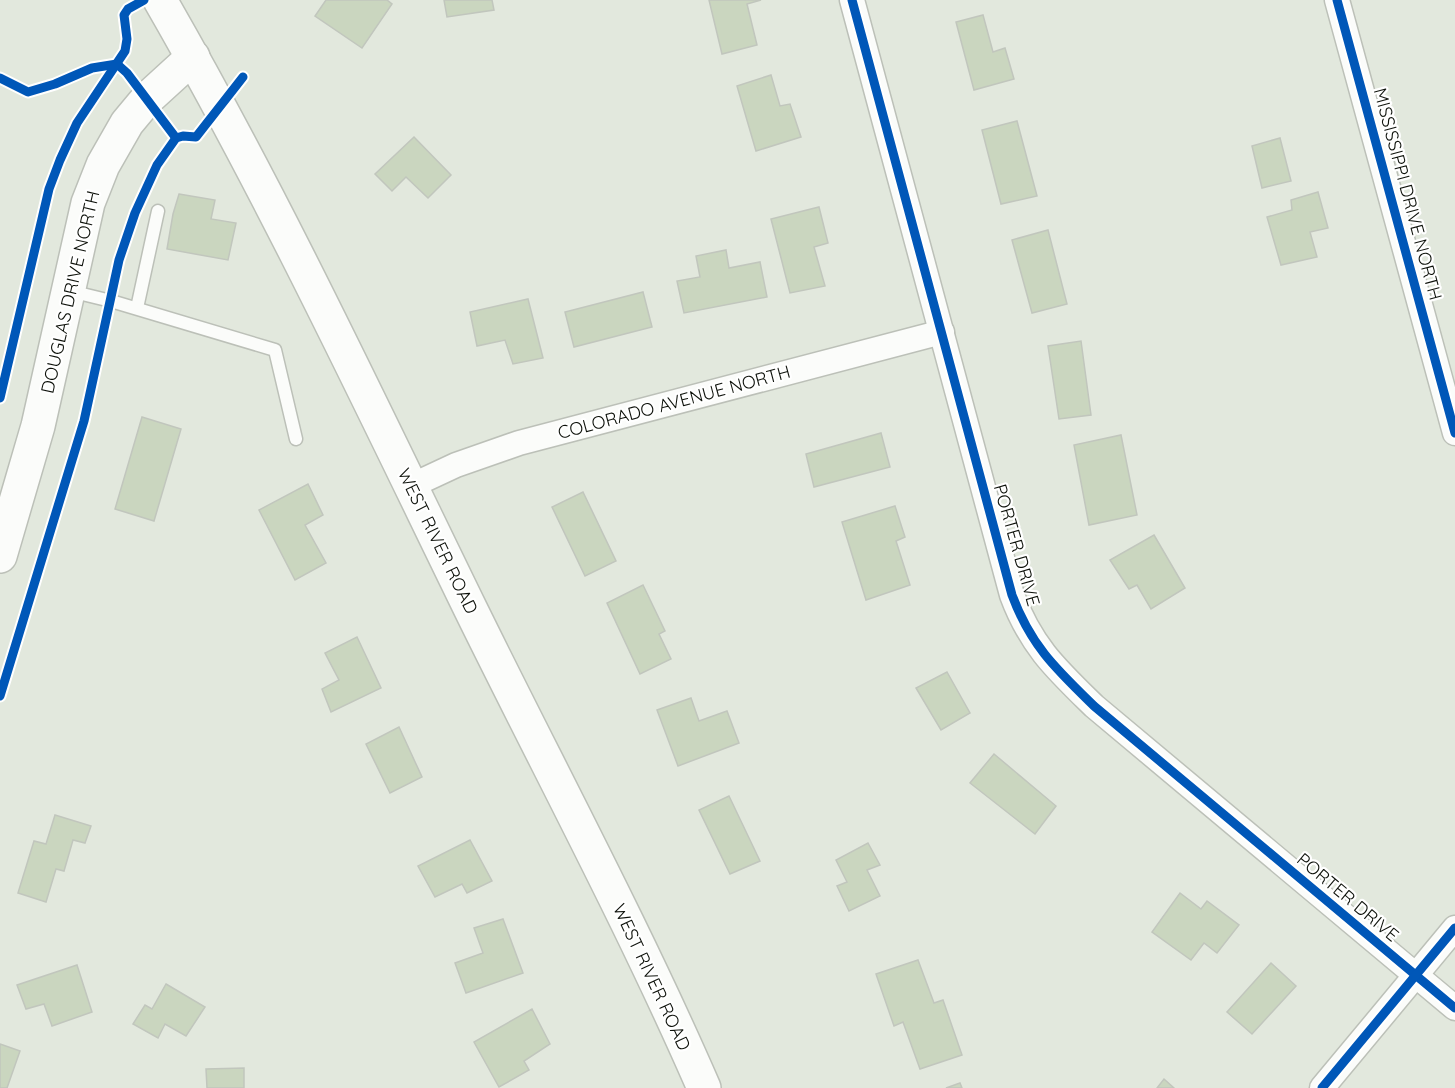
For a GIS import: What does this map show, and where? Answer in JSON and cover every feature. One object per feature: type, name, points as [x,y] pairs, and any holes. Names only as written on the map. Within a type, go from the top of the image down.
[{"type":"main road","name":"WEST RIVER ROAD","points":[[160,0],[220,105],[411,486],[640,949],[704,1088]]},
{"type":"main road","name":"DOUGLAS DRIVE NORTH","points":[[0,556],[38,426],[88,203],[103,165],[127,123],[147,99],[193,57]]},
{"type":"street","name":"PORTER DRIVE","points":[[852,0],[1011,595],[1022,622],[1038,647],[1057,670],[1094,706],[1416,974]]},
{"type":"street","name":"MISSISSIPPI DRIVE NORTH","points":[[1337,0],[1455,433]]},
{"type":"street","name":"COLORADO AVENUE NORTH","points":[[411,486],[456,465],[519,443],[942,332]]},
{"type":"street","points":[[1322,1088],[1455,928]]},
{"type":"street","points":[[1416,974],[1455,1008]]},
{"type":"lane","points":[[136,308],[158,211]]},
{"type":"lane","points":[[69,291],[136,308],[275,350],[296,439]]},
{"type":"building","points":[[326,0],[387,0],[392,4],[362,48],[315,16]]},
{"type":"building","points":[[444,0],[492,0],[494,10],[447,17]]},
{"type":"building","points":[[709,0],[761,0],[747,4],[757,45],[722,54]]},
{"type":"building","points":[[983,15],[993,52],[1005,48],[1014,79],[974,90],[956,22]]},
{"type":"building","points":[[771,75],[780,106],[790,104],[801,137],[756,151],[737,86]]},
{"type":"building","points":[[1017,121],[1037,196],[1001,204],[982,130]]},
{"type":"building","points":[[414,137],[451,175],[428,198],[406,177],[392,191],[375,174]]},
{"type":"building","points":[[1280,138],[1291,181],[1262,188],[1252,146]]},
{"type":"building","points":[[1318,192],[1328,228],[1310,232],[1317,257],[1281,265],[1267,217],[1292,210],[1291,200]]},
{"type":"building","points":[[179,194],[215,200],[211,219],[236,223],[228,260],[167,249]]},
{"type":"building","points":[[819,207],[828,243],[814,247],[825,286],[790,293],[771,219]]},
{"type":"building","points":[[1048,230],[1067,304],[1032,313],[1012,240]]},
{"type":"building","points":[[726,250],[729,268],[760,262],[767,297],[684,313],[677,281],[700,277],[696,256]]},
{"type":"building","points":[[643,292],[652,327],[574,347],[565,312]]},
{"type":"building","points":[[528,299],[543,358],[513,364],[505,340],[477,346],[470,312]]},
{"type":"building","points":[[1081,341],[1091,415],[1059,419],[1048,346]]},
{"type":"building","points":[[142,417],[181,429],[154,521],[115,509]]},
{"type":"building","points":[[881,433],[890,467],[814,487],[806,454]]},
{"type":"building","points":[[1121,435],[1137,515],[1089,525],[1074,445]]},
{"type":"building","points":[[308,484],[323,515],[305,525],[326,563],[295,580],[259,510]]},
{"type":"building","points":[[583,492],[616,561],[585,576],[552,507]]},
{"type":"building","points":[[895,506],[905,537],[896,541],[910,585],[866,600],[842,522]]},
{"type":"building","points":[[1154,535],[1185,588],[1151,609],[1137,585],[1129,589],[1110,560]]},
{"type":"building","points":[[643,585],[665,631],[659,634],[671,659],[640,674],[607,603]]},
{"type":"building","points":[[357,637],[381,688],[331,712],[322,689],[339,680],[325,653]]},
{"type":"building","points":[[947,672],[970,713],[941,730],[916,688]]},
{"type":"building","points":[[691,698],[699,721],[727,711],[739,743],[678,766],[657,710]]},
{"type":"building","points":[[399,727],[422,777],[390,793],[366,744]]},
{"type":"building","points":[[994,754],[1056,806],[1035,834],[970,783]]},
{"type":"building","points":[[729,796],[760,861],[730,874],[699,810]]},
{"type":"building","points":[[55,815],[91,826],[85,843],[73,840],[64,871],[56,869],[46,902],[18,893],[34,841],[46,844]]},
{"type":"building","points":[[470,840],[492,881],[467,893],[462,884],[435,897],[418,866]]},
{"type":"building","points":[[868,843],[880,865],[867,870],[880,896],[849,911],[837,886],[847,882],[836,860]]},
{"type":"building","points":[[1180,893],[1201,909],[1207,901],[1239,925],[1217,953],[1204,943],[1191,960],[1152,932]]},
{"type":"building","points":[[503,919],[523,973],[466,993],[455,963],[483,953],[474,928]]},
{"type":"building","points":[[918,960],[934,1003],[943,1000],[962,1055],[920,1069],[903,1022],[894,1026],[876,974]]},
{"type":"building","points":[[1271,963],[1296,986],[1252,1034],[1227,1012]]},
{"type":"building","points":[[77,965],[92,1012],[52,1026],[44,1004],[26,1009],[17,985]]},
{"type":"building","points":[[166,984],[205,1007],[186,1036],[165,1024],[158,1038],[133,1024],[145,1005],[152,1009]]},
{"type":"building","points":[[532,1009],[550,1044],[524,1061],[529,1070],[499,1087],[474,1042]]},
{"type":"building","points":[[0,1044],[20,1051],[7,1088],[0,1088]]},
{"type":"building","points":[[244,1068],[244,1088],[207,1088],[206,1069]]},
{"type":"building","points":[[1164,1079],[1174,1088],[1157,1088]]},
{"type":"building","points":[[960,1083],[962,1088],[946,1088]]},
{"type":"cycle path","points":[[0,398],[49,189],[77,123],[125,51],[127,39],[124,15],[128,9],[144,0]]},
{"type":"cycle path","points":[[852,0],[1012,595],[1027,629],[1056,668],[1094,706],[1455,1008]]},
{"type":"cycle path","points":[[1337,0],[1455,433]]},
{"type":"cycle path","points":[[0,78],[28,92],[55,84],[92,68],[117,64],[127,73],[176,138]]},
{"type":"cycle path","points":[[0,696],[84,421],[119,260],[135,213],[157,165],[176,138],[196,137],[243,77]]},
{"type":"cycle path","points":[[1322,1088],[1455,928]]}]
